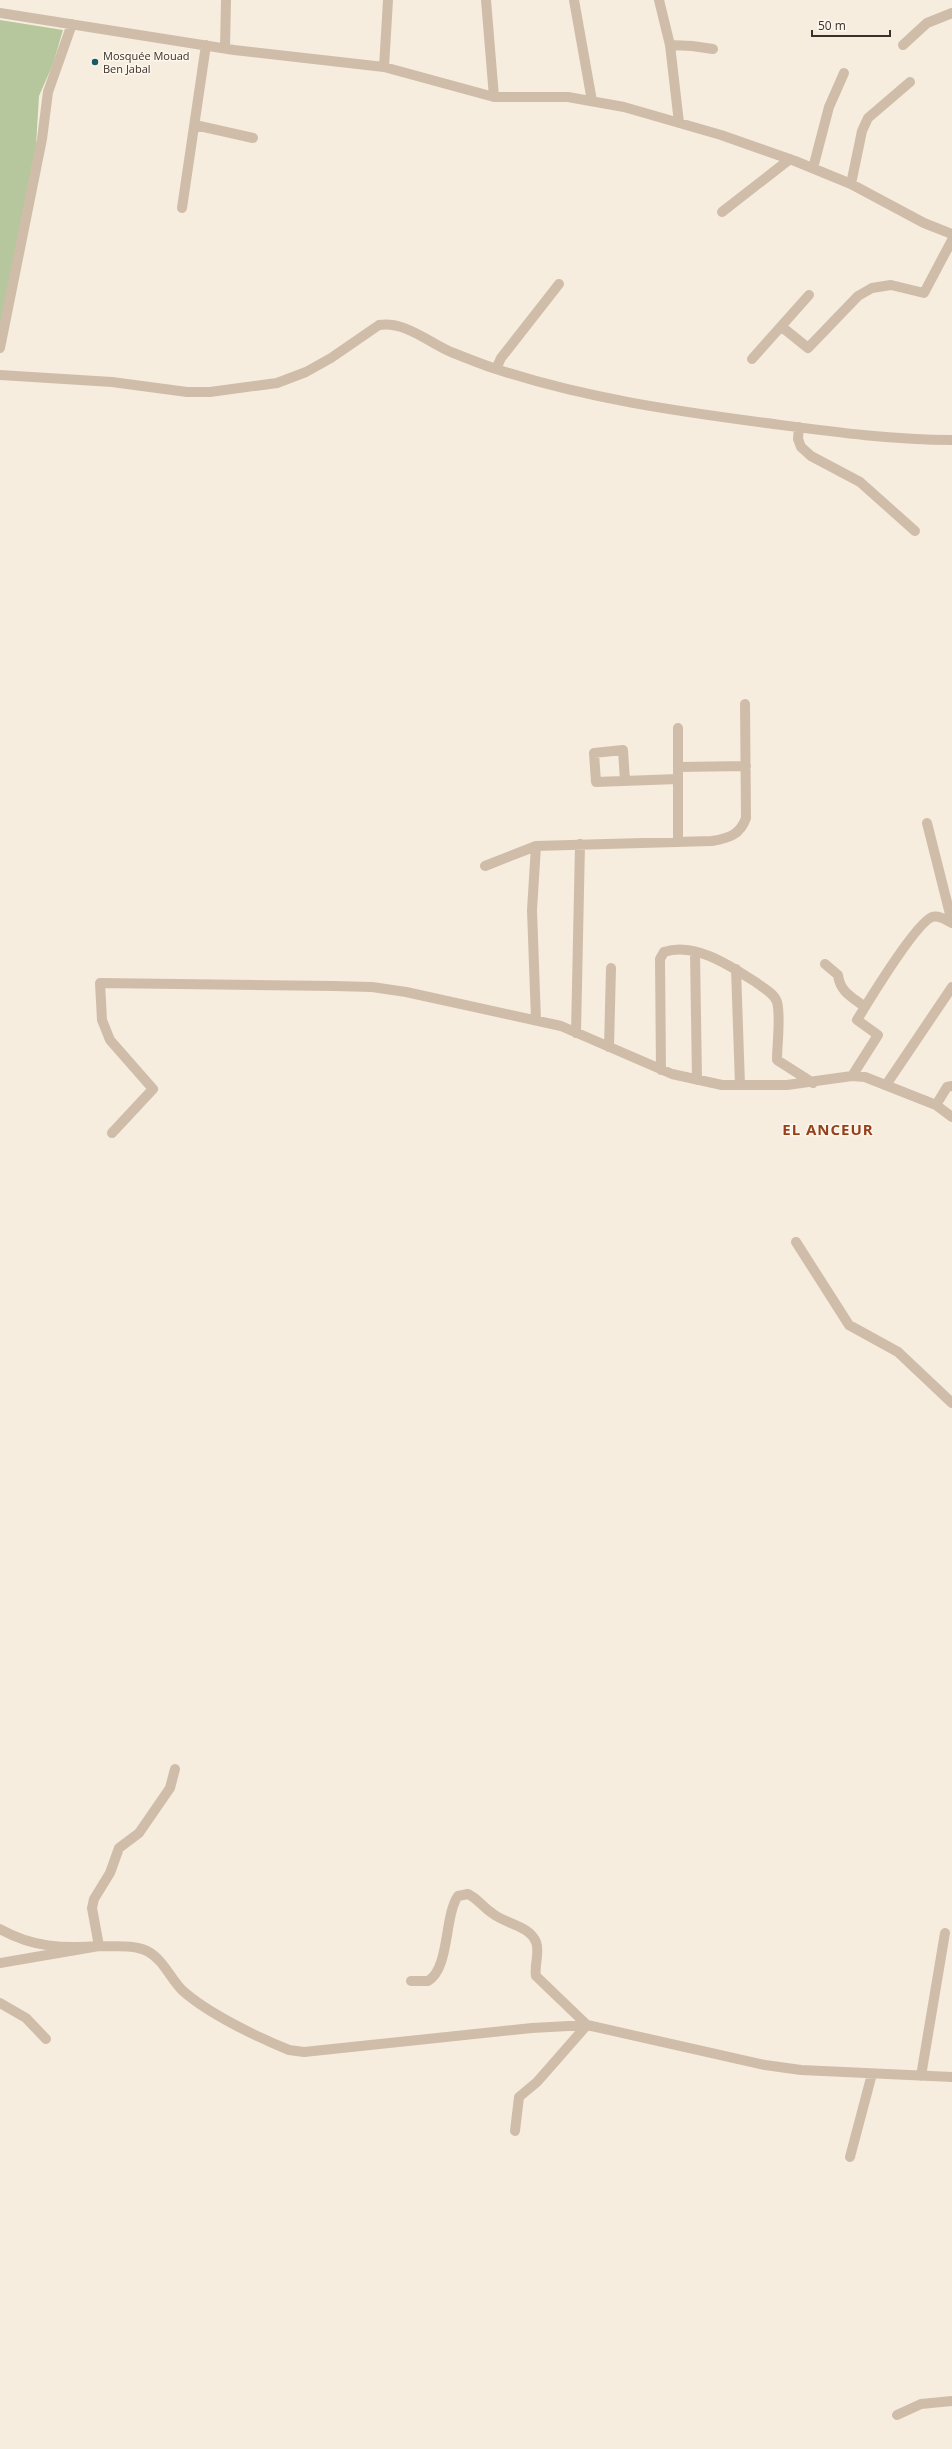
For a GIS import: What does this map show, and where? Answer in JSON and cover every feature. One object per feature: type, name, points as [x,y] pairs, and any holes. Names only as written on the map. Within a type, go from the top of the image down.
[{"type":"street","points":[[225,48],[226,0]]},
{"type":"street","points":[[384,67],[388,0]]},
{"type":"street","points":[[486,0],[494,97]]},
{"type":"street","points":[[574,0],[592,101]]},
{"type":"street","points":[[660,0],[670,45],[679,123]]},
{"type":"street","points":[[903,45],[927,24],[952,12]]},
{"type":"street","points":[[0,13],[225,48],[384,67],[494,97],[568,97],[624,106],[790,159],[851,184],[924,223],[952,234]]},
{"type":"street","points":[[0,348],[42,139],[48,92],[72,24]]},
{"type":"street","points":[[182,208],[206,45]]},
{"type":"street","points":[[670,45],[712,49]]},
{"type":"street","points":[[812,168],[829,107],[844,73]]},
{"type":"street","points":[[851,184],[862,131],[868,118],[910,82]]},
{"type":"street","points":[[195,126],[253,138]]},
{"type":"street","points":[[722,212],[790,159]]},
{"type":"street","points":[[782,327],[808,348],[858,296],[872,288],[891,286],[924,293],[952,240]]},
{"type":"street","points":[[496,369],[501,358],[559,284]]},
{"type":"street","points":[[752,359],[809,295]]},
{"type":"street","points":[[0,375],[112,382],[187,392],[218,391],[277,383],[306,372],[331,358],[379,325],[388,324],[402,327],[451,352],[496,369],[592,396],[799,427],[872,436],[952,440]]},
{"type":"street","points":[[799,427],[798,439],[801,447],[811,456],[860,482],[915,531]]},
{"type":"street","points":[[486,866],[536,846],[678,842],[726,838],[735,835],[742,827],[746,818],[745,704]]},
{"type":"street","points":[[678,728],[678,842]]},
{"type":"street","points":[[678,767],[746,766]]},
{"type":"street","points":[[625,781],[678,779]]},
{"type":"street","points":[[927,823],[952,922]]},
{"type":"street","points":[[576,1033],[580,844]]},
{"type":"street","points":[[536,846],[532,910],[536,1020]]},
{"type":"street","points":[[852,1076],[878,1035],[857,1020],[898,956],[931,917],[939,916],[952,922]]},
{"type":"street","points":[[662,1070],[661,955],[669,950],[695,952],[716,958],[736,969],[769,992],[776,1002],[777,1060],[813,1083]]},
{"type":"street","points":[[695,952],[697,1080]]},
{"type":"street","points":[[825,964],[838,974],[839,985],[843,991],[865,1007]]},
{"type":"street","points":[[608,1047],[611,968]]},
{"type":"street","points":[[736,969],[740,1085]]},
{"type":"street","points":[[112,1133],[153,1089],[110,1040],[102,1020],[100,983],[372,987],[406,992],[536,1020],[576,1033],[662,1070],[697,1080],[722,1085],[787,1085],[813,1083],[852,1076],[865,1077],[936,1105],[952,1117]]},
{"type":"street","points":[[886,1085],[952,987]]},
{"type":"street","points":[[936,1105],[947,1087],[952,1086]]},
{"type":"street","points":[[796,1242],[849,1325],[898,1352],[952,1403]]},
{"type":"street","points":[[99,1946],[92,1908],[94,1899],[110,1873],[119,1848],[139,1833],[170,1788],[176,1769]]},
{"type":"street","points":[[411,1980],[428,1981],[432,1978],[449,1931],[454,1902],[458,1896],[468,1894],[476,1898],[492,1913],[526,1930],[533,1937],[538,1949],[535,1967],[536,1976],[587,2025]]},
{"type":"street","points":[[0,1929],[18,1939],[36,1944],[72,1948],[99,1946],[136,1947],[148,1952],[157,1958],[182,1989],[205,2006],[289,2050],[304,2052],[532,2028],[587,2025],[765,2065],[801,2070],[952,2077]]},
{"type":"street","points":[[922,2076],[945,1933]]},
{"type":"street","points":[[0,1962],[99,1946]]},
{"type":"street","points":[[0,2003],[26,2018],[46,2039]]},
{"type":"street","points":[[515,2131],[519,2097],[537,2082],[587,2025]]},
{"type":"street","points":[[850,2157],[872,2074]]},
{"type":"street","points":[[897,2415],[925,2403],[952,2401]]},
{"type":"green space","points":[[0,20],[63,30],[53,64],[39,96],[36,146],[0,327]]},
{"type":"place","name":"Mosquée Mouad Ben Jabal","points":[[95,62]]},
{"type":"district","name":"EL ANCEUR","points":[[828,1130]]}]
